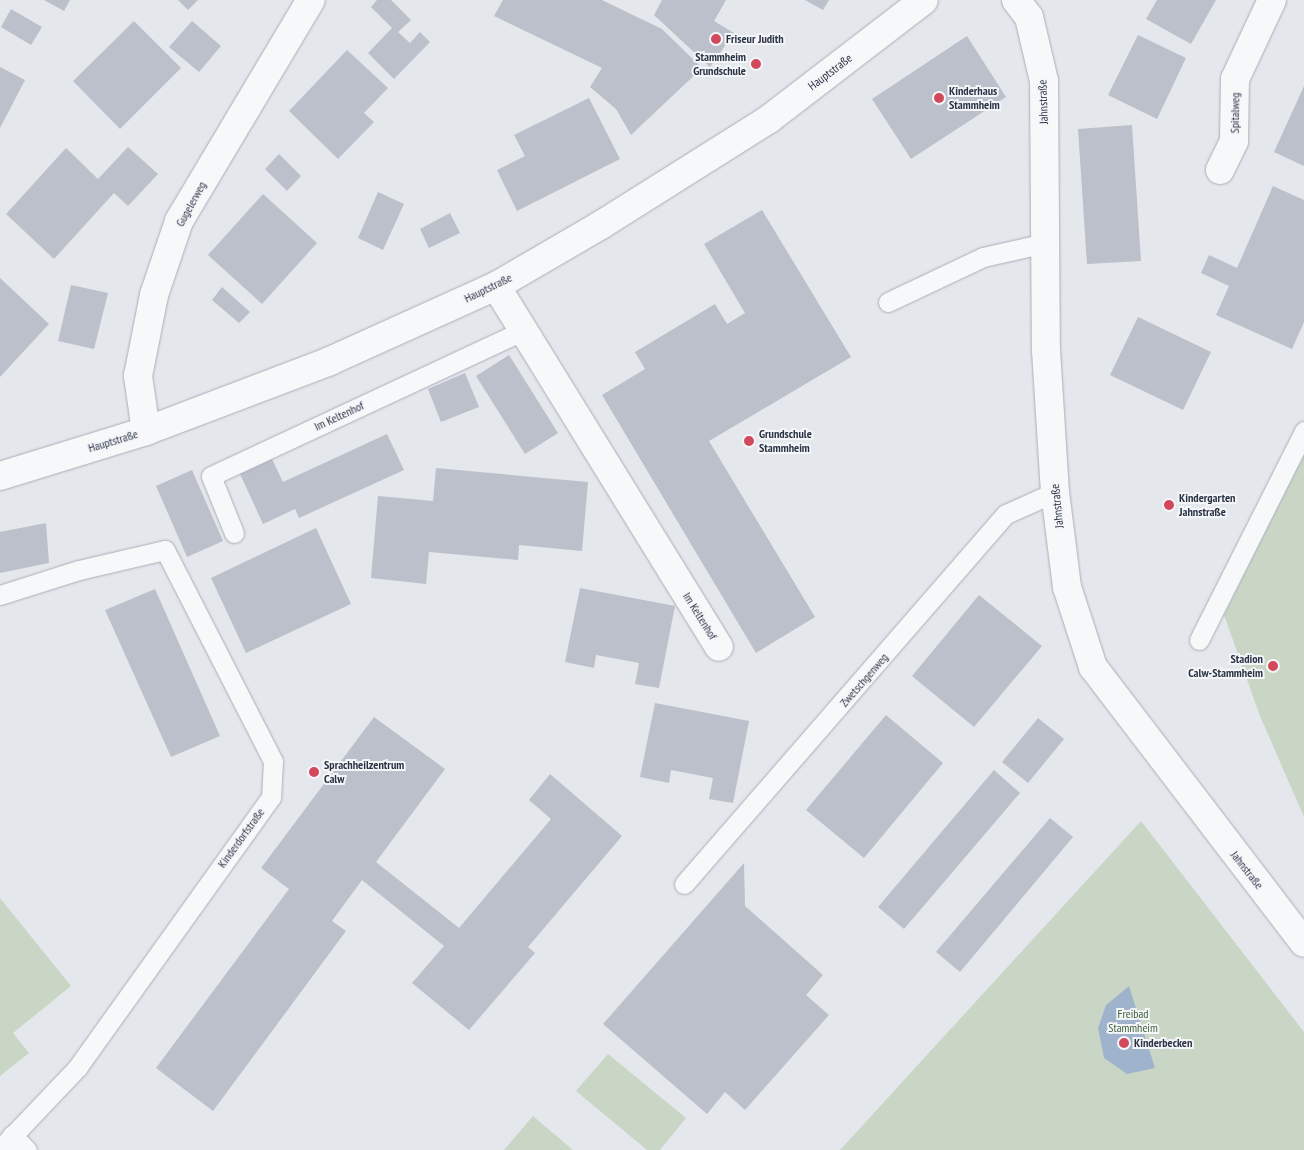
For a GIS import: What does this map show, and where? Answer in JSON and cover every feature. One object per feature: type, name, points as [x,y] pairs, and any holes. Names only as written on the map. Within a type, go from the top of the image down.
[{"type":"street","name":"Gugelerweg","points":[[146,431],[138,376],[154,295],[179,221],[311,0]]},
{"type":"street","name":"Hauptstraße","points":[[0,476],[146,431],[330,361],[496,286],[601,225],[769,119],[924,0]]},
{"type":"street","name":"Jahnstraße","points":[[1016,0],[1029,17],[1044,81],[1046,350],[1055,492],[1067,586],[1093,667],[1304,943]]},
{"type":"street","name":"Spitalweg","points":[[1220,170],[1234,141],[1235,79],[1272,0]]},
{"type":"street","name":"Im Keltenhof","points":[[496,286],[522,331],[719,647]]},
{"type":"lane","points":[[888,302],[982,257],[1045,243]]},
{"type":"lane","name":"Im Keltenhof","points":[[234,533],[212,476],[522,331]]},
{"type":"lane","points":[[1199,640],[1304,431]]},
{"type":"lane","name":"Zwetschgenweg","points":[[684,884],[1006,514],[1055,492]]},
{"type":"lane","name":"Kinderdorfstraße","points":[[0,595],[80,570],[165,550],[273,762],[271,797],[78,1066],[0,1149]]},
{"type":"lane","points":[[12,1135],[27,1150]]},
{"type":"green space","name":"Stadion Calw-Stammheim","points":[[1304,455],[1304,817],[1260,716],[1224,615]]},
{"type":"green space","name":"Freibad Stammheim","points":[[1141,821],[1304,1032],[1304,1150],[840,1150]]},
{"type":"green space","points":[[0,898],[71,986],[13,1033],[29,1053],[0,1076]]},
{"type":"green space","points":[[608,1054],[686,1118],[660,1150],[647,1150],[576,1091]]},
{"type":"green space","points":[[533,1116],[573,1150],[504,1150]]},
{"type":"water","name":"Kinderbecken","points":[[1129,986],[1155,1068],[1127,1074],[1104,1058],[1098,1028],[1106,1005]]},
{"type":"building","points":[[44,0],[70,0],[64,11]]},
{"type":"building","points":[[178,0],[198,0],[188,10]]},
{"type":"building","points":[[377,0],[391,0],[411,20],[398,32],[410,43],[420,32],[430,42],[394,79],[368,53],[392,28],[371,7]]},
{"type":"building","points":[[503,0],[602,0],[662,29],[702,68],[631,135],[616,109],[590,87],[602,68],[494,16]]},
{"type":"building","points":[[662,0],[726,0],[714,21],[734,33],[710,67],[654,15]]},
{"type":"building","points":[[805,0],[829,0],[823,10]]},
{"type":"building","points":[[1157,0],[1216,0],[1191,44],[1146,19]]},
{"type":"building","points":[[11,9],[42,27],[31,45],[1,27]]},
{"type":"building","points":[[134,21],[181,68],[120,129],[73,81]]},
{"type":"building","points":[[192,21],[221,46],[199,72],[169,47]]},
{"type":"building","points":[[1138,35],[1186,58],[1157,119],[1108,95]]},
{"type":"building","name":"Kinderhaus Stammheim","points":[[967,36],[1006,97],[911,159],[872,99]]},
{"type":"building","points":[[347,50],[388,88],[364,113],[374,122],[338,159],[289,111]]},
{"type":"building","points":[[0,67],[25,80],[0,128]]},
{"type":"building","points":[[1304,86],[1304,166],[1274,152]]},
{"type":"building","points":[[589,98],[620,159],[517,211],[497,170],[525,156],[514,135]]},
{"type":"building","points":[[1132,125],[1141,261],[1087,264],[1078,129]]},
{"type":"building","points":[[128,147],[158,174],[128,206],[114,193],[54,259],[6,214],[66,148],[98,179]]},
{"type":"building","points":[[279,154],[301,176],[287,191],[265,169]]},
{"type":"building","points":[[1273,186],[1304,200],[1304,322],[1292,349],[1216,315],[1229,286],[1201,273],[1209,255],[1237,268]]},
{"type":"building","points":[[378,192],[404,204],[383,250],[358,238]]},
{"type":"building","points":[[263,194],[317,243],[262,304],[208,255]]},
{"type":"building","name":"Grundschule Stammheim","points":[[762,210],[851,357],[709,441],[815,617],[756,653],[602,395],[645,369],[635,352],[715,304],[727,324],[745,313],[704,244]]},
{"type":"building","points":[[450,213],[460,233],[429,248],[420,229]]},
{"type":"building","points":[[0,278],[49,324],[0,377]]},
{"type":"building","points":[[71,285],[108,293],[94,349],[58,341]]},
{"type":"building","points":[[222,287],[250,312],[239,323],[212,300]]},
{"type":"building","points":[[1138,317],[1211,352],[1183,410],[1110,375]]},
{"type":"building","points":[[509,355],[558,433],[525,454],[476,376]]},
{"type":"building","points":[[465,373],[479,407],[441,422],[428,389]]},
{"type":"building","points":[[387,434],[404,470],[299,518],[295,509],[263,524],[240,474],[272,459],[283,482]]},
{"type":"building","points":[[436,468],[588,482],[582,551],[519,545],[518,560],[429,552],[426,584],[371,578],[378,496],[433,501]]},
{"type":"building","points":[[192,470],[223,541],[187,557],[156,486]]},
{"type":"building","points":[[46,523],[49,563],[0,573],[0,532]]},
{"type":"building","points":[[316,528],[351,604],[246,653],[211,578]]},
{"type":"building","points":[[580,588],[675,606],[659,688],[635,684],[639,663],[596,655],[594,668],[565,662]]},
{"type":"building","points":[[155,589],[220,736],[171,757],[105,610]]},
{"type":"building","points":[[979,595],[1042,646],[974,727],[912,676]]},
{"type":"building","points":[[655,703],[749,721],[733,803],[709,799],[713,778],[671,770],[669,783],[640,777]]},
{"type":"building","points":[[886,715],[943,763],[864,858],[806,810]]},
{"type":"building","points":[[374,717],[445,769],[376,862],[459,928],[551,819],[529,800],[550,774],[622,836],[528,947],[535,953],[469,1030],[412,983],[444,946],[362,880],[332,921],[346,931],[213,1111],[156,1068],[289,889],[261,868]]},
{"type":"building","points":[[1038,718],[1064,739],[1028,783],[1002,762]]},
{"type":"building","points":[[994,770],[1020,793],[904,929],[878,907]]},
{"type":"building","points":[[1050,818],[1073,837],[960,972],[936,952]]},
{"type":"building","points":[[744,863],[745,906],[823,975],[806,995],[829,1015],[745,1110],[725,1092],[707,1114],[603,1024]]},
{"type":"place","name":"Friseur Judith","points":[[716,39]]},
{"type":"place","name":"Stammheim Grundschule","points":[[756,64]]},
{"type":"place","name":"Kinderhaus Stammheim","points":[[939,98]]},
{"type":"place","name":"Grundschule Stammheim","points":[[749,441]]},
{"type":"place","name":"Kindergarten Jahnstraße","points":[[1169,505]]},
{"type":"place","name":"Stadion Calw-Stammheim","points":[[1273,666]]},
{"type":"place","name":"Sprachheilzentrum Calw","points":[[314,772]]},
{"type":"place","name":"Kinderbecken","points":[[1124,1043]]}]
